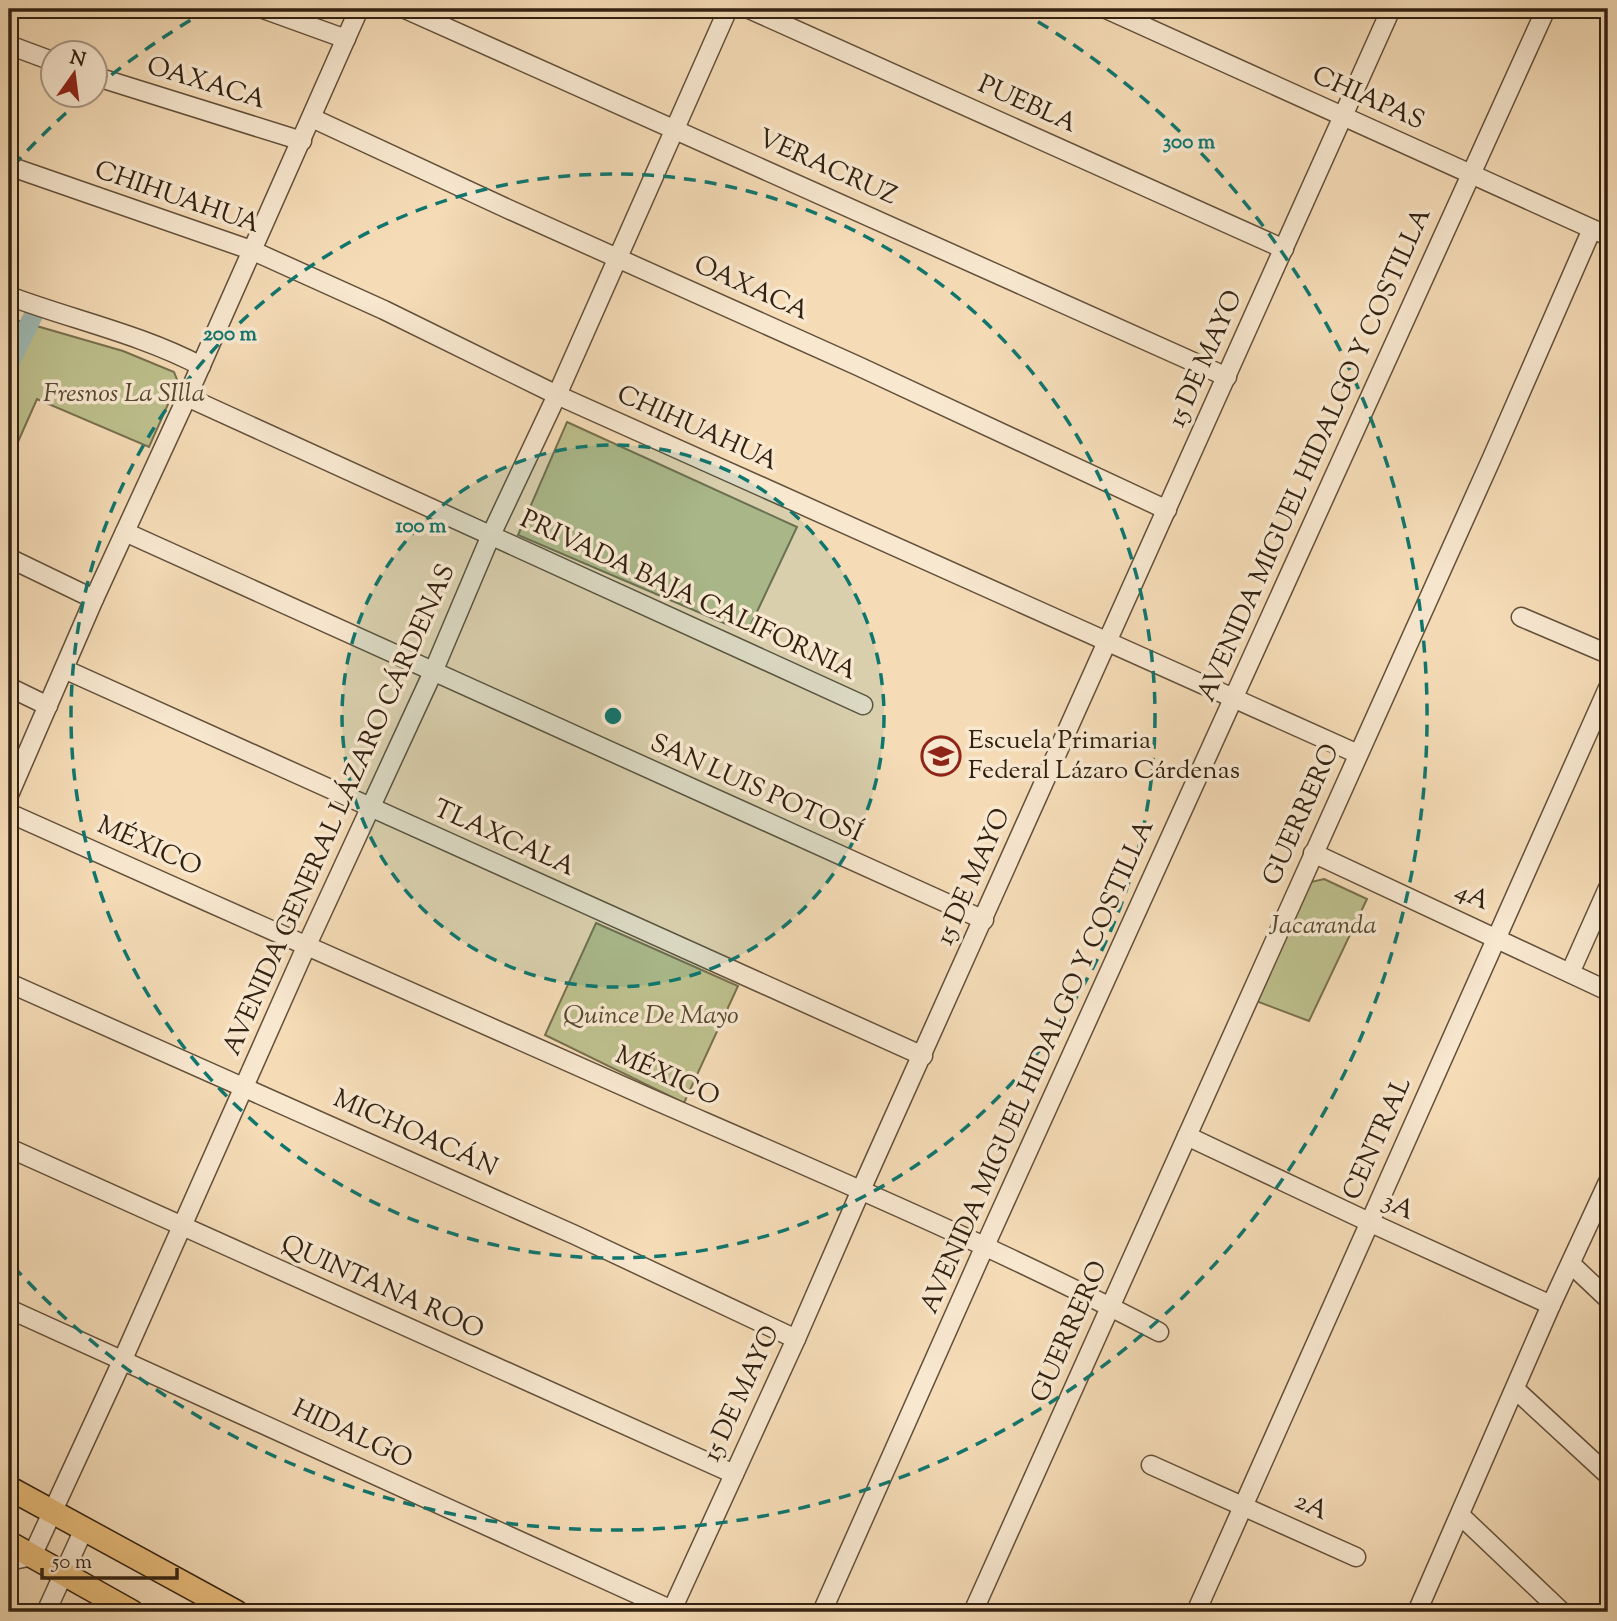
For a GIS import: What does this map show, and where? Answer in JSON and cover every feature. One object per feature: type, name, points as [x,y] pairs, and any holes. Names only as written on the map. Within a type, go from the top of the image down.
[{"type":"main road","points":[[9,1488],[236,1612]]},
{"type":"main road","points":[[9,1543],[132,1612]]},
{"type":"street","points":[[263,9],[346,40]]},
{"type":"street","points":[[9,795],[94,599],[313,118],[359,9]]},
{"type":"street","name":"VERACRUZ","points":[[405,9],[1227,377]]},
{"type":"street","name":"AVENIDA GENERAL LÁZARO CÁRDENAS","points":[[32,1556],[433,671],[491,535],[728,9]]},
{"type":"street","name":"PUEBLA","points":[[750,9],[1284,249]]},
{"type":"street","name":"CHIAPAS","points":[[1106,9],[1600,233]]},
{"type":"street","name":"15 DE MAYO","points":[[672,1611],[1391,9]]},
{"type":"street","name":"AVENIDA MIGUEL HIDALGO Y COSTILLA","points":[[822,1612],[984,1248],[1546,9]]},
{"type":"street","points":[[9,46],[38,56]]},
{"type":"street","name":"OAXACA","points":[[108,80],[302,141]]},
{"type":"street","name":"OAXACA","points":[[313,118],[1167,510]]},
{"type":"street","name":"CHIHUAHUA","points":[[9,166],[251,250],[361,299],[556,395],[1358,754]]},
{"type":"street","name":"GUERRERO","points":[[973,1612],[1358,754],[1600,233]]},
{"type":"street","points":[[9,296],[136,337],[201,366]]},
{"type":"street","name":"PRIVADA BAJA CALIFORNIA","points":[[187,397],[863,705]]},
{"type":"street","name":"SAN LUIS POTOSÍ","points":[[125,532],[984,920]]},
{"type":"street","points":[[9,558],[94,599]]},
{"type":"street","points":[[1521,617],[1608,654]]},
{"type":"street","name":"TLAXCALA","points":[[64,669],[923,1056]]},
{"type":"street","points":[[9,687],[47,706]]},
{"type":"street","name":"CENTRAL","points":[[1196,1612],[1608,688]]},
{"type":"street","name":"MÉXICO","points":[[9,813],[861,1191],[1159,1332]]},
{"type":"street","name":"4A","points":[[1314,853],[1608,991]]},
{"type":"street","points":[[1570,973],[1608,888]]},
{"type":"street","name":"MICHOACÁN","points":[[9,983],[244,1086],[796,1339]]},
{"type":"street","name":"3A","points":[[1186,1136],[1551,1305]]},
{"type":"street","name":"QUINTANA ROO","points":[[9,1148],[734,1474]]},
{"type":"street","points":[[1417,1612],[1551,1305],[1608,1182]]},
{"type":"street","points":[[1571,1264],[1608,1299]]},
{"type":"street","name":"HIDALGO","points":[[9,1309],[672,1611]]},
{"type":"street","points":[[1516,1390],[1608,1475]]},
{"type":"street","name":"2A","points":[[1151,1465],[1356,1557]]},
{"type":"street","points":[[1460,1515],[1562,1612]]},
{"type":"street","points":[[46,1612],[84,1530]]},
{"type":"street","points":[[9,1561],[32,1556]]},
{"type":"green space","name":"Fresnos La SIlla","points":[[9,318],[123,351],[174,372],[178,382],[149,447],[37,399],[9,462]]},
{"type":"green space","points":[[567,422],[797,527],[747,633],[518,535]]},
{"type":"green space","name":"Jacaranda","points":[[1324,879],[1367,899],[1309,1021],[1256,1001],[1311,882]]},
{"type":"green space","name":"Quince De Mayo","points":[[596,923],[738,986],[684,1103],[545,1035]]},
{"type":"waterway","points":[[9,364],[38,306]]},
{"type":"place","name":"Escuela Primaria Federal Lázaro Cárdenas","points":[[941,756]]}]
